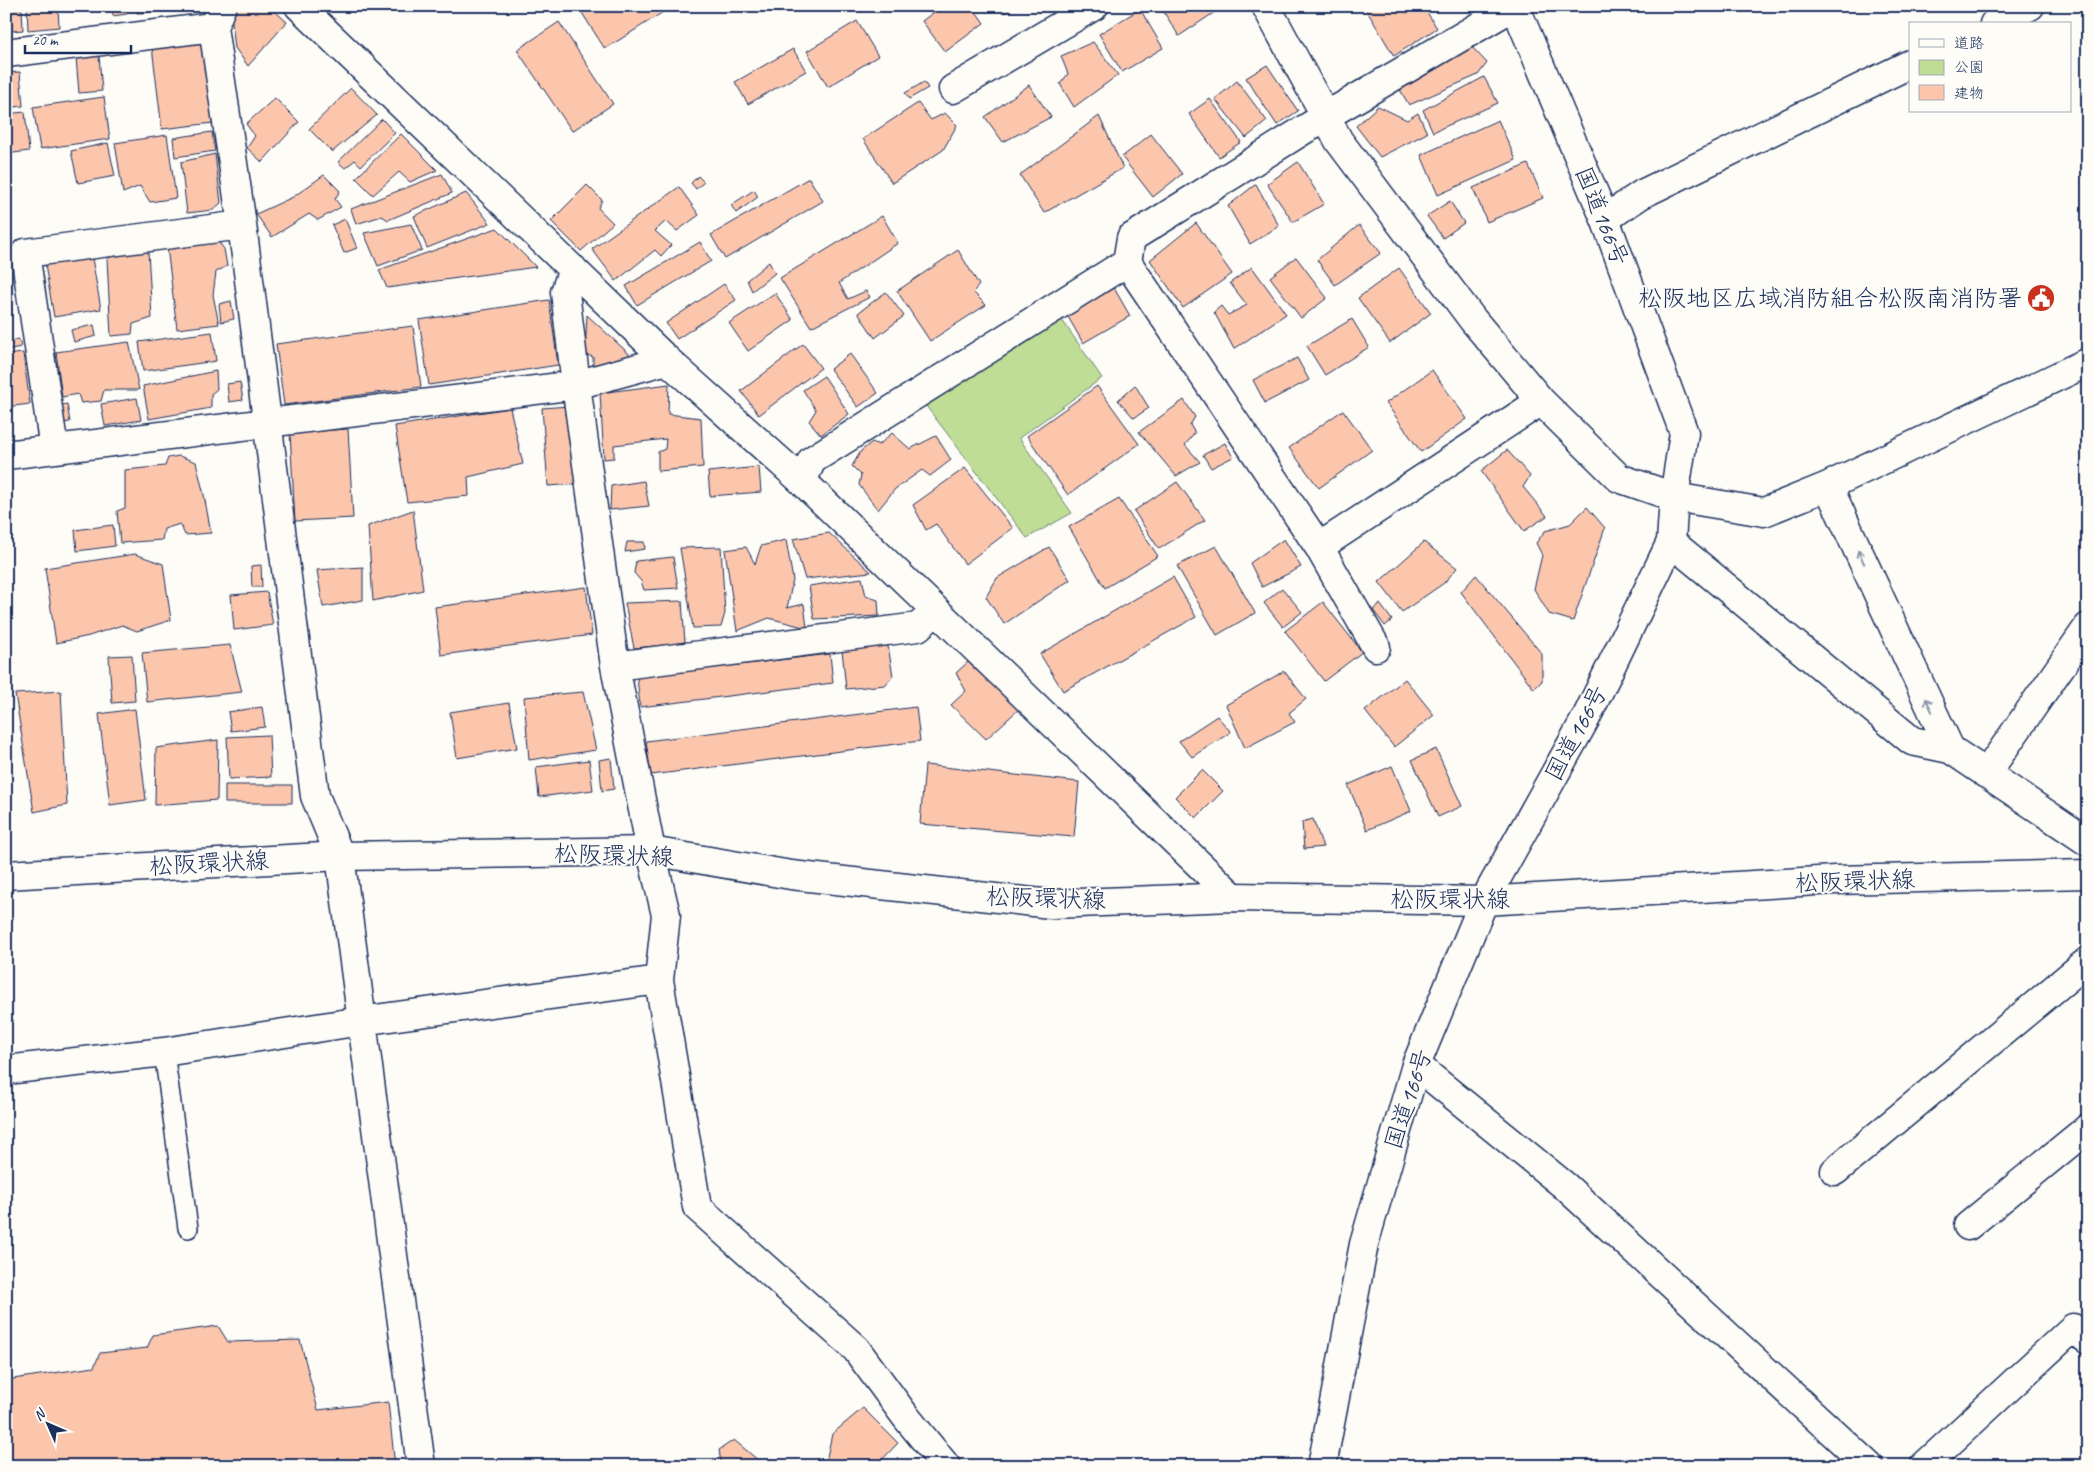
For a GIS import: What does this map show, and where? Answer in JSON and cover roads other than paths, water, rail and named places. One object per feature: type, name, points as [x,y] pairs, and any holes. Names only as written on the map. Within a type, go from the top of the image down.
[{"type":"main road","points":[[299,6],[667,360],[802,481],[1233,897]]},
{"type":"main road","points":[[953,89],[1094,6]]},
{"type":"main road","points":[[1266,6],[1339,141],[1473,320],[1541,401],[1619,478],[1674,497],[1764,512],[1828,486],[2088,362]]},
{"type":"main road","points":[[1376,647],[1319,546],[1127,262],[1131,238],[1326,116],[1514,6]]},
{"type":"main road","name":"国道166号","points":[[1322,1466],[1364,1244],[1416,1065],[1484,901],[1586,718],[1671,542],[1674,497],[1684,433],[1605,218],[1514,6]]},
{"type":"main road","points":[[1998,22],[2030,6]]},
{"type":"main road","points":[[6,53],[217,17],[315,796],[340,856],[421,1466]]},
{"type":"main road","points":[[1605,218],[1642,194],[1909,64]]},
{"type":"main road","points":[[54,449],[26,253],[242,225]]},
{"type":"main road","points":[[802,481],[812,460],[1127,262]]},
{"type":"main road","points":[[573,269],[565,292],[576,385],[615,666],[651,851],[666,915],[659,980],[697,1208],[856,1349],[906,1417],[946,1466]]},
{"type":"main road","points":[[6,455],[576,385],[667,360]]},
{"type":"main road","points":[[1319,546],[1541,401]]},
{"type":"main road","points":[[1828,486],[1950,749]]},
{"type":"main road","points":[[1671,542],[1912,741],[1950,749],[2088,842]]},
{"type":"main road","points":[[615,666],[918,627],[936,610]]},
{"type":"main road","points":[[1986,774],[2088,627]]},
{"type":"main road","name":"松阪環状線","points":[[6,875],[340,856],[651,851],[790,875],[1051,904],[1233,897],[1484,901],[1835,880],[2088,874]]},
{"type":"main road","points":[[1835,1171],[2088,961]]},
{"type":"main road","points":[[6,1070],[164,1052],[361,1021],[659,980]]},
{"type":"main road","points":[[1416,1065],[1565,1186],[1869,1466]]},
{"type":"main road","points":[[1968,1226],[2088,1128]]},
{"type":"main road","points":[[1924,1466],[2072,1328],[2088,1340]]},
{"type":"lane","points":[[164,1052],[188,1228]]},
{"type":"place","name":"松阪地区広域消防組合松阪南消防署","points":[[2041,298]]}]
